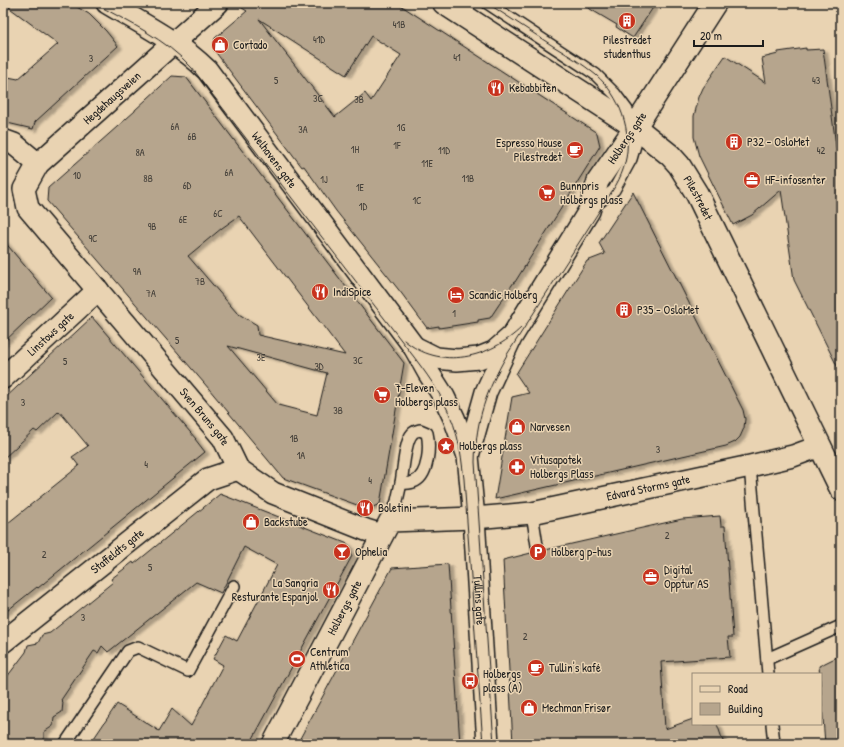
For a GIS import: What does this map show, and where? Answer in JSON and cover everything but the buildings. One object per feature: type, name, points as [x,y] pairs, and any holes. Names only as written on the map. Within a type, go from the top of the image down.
[{"type":"main road","name":"Pilestredet","points":[[444,3],[635,127],[679,164],[697,194],[841,489]]},
{"type":"main road","name":"Holbergs gate","points":[[635,127],[715,3]]},
{"type":"street","name":"Welhavens gate","points":[[107,3],[175,42],[207,70],[414,347]]},
{"type":"street","name":"Hegdehaugsveien","points":[[38,164],[218,3]]},
{"type":"street","name":"Holbergs gate","points":[[511,338],[589,211],[598,181],[635,127]]},
{"type":"street","points":[[3,140],[14,144],[38,164]]},
{"type":"street","name":"Sven Bruns gate","points":[[38,164],[24,189],[28,208],[223,438],[238,469],[273,493],[366,530],[474,518]]},
{"type":"street","name":"Linstows gate","points":[[3,378],[98,290]]},
{"type":"street","points":[[414,347],[436,358],[457,360],[479,358],[494,352],[511,338]]},
{"type":"street","points":[[468,456],[486,392],[511,338]]},
{"type":"street","points":[[414,347],[444,397],[454,418],[468,456]]},
{"type":"street","name":"Edvard Storms gate","points":[[474,518],[532,513],[793,456],[820,446]]},
{"type":"street","name":"Tullins gate","points":[[468,456],[474,518],[488,744]]},
{"type":"street","name":"Staffeldts gate","points":[[3,642],[208,479],[238,469]]},
{"type":"street","name":"Holbergs gate","points":[[273,744],[386,528]]},
{"type":"lane","points":[[487,3],[595,74],[620,100],[635,127]]},
{"type":"lane","points":[[750,466],[768,673]]},
{"type":"lane","points":[[386,528],[397,501],[401,483]]},
{"type":"lane","points":[[532,513],[538,552]]},
{"type":"lane","points":[[65,744],[128,651],[138,647],[188,671],[234,586]]},
{"type":"lane","points":[[767,659],[841,626]]},
{"type":"lane","points":[[772,725],[774,744]]},
{"type":"tram line","points":[[94,3],[159,40],[192,68],[414,357],[445,404],[454,425],[464,479],[483,744]]},
{"type":"tram line","points":[[487,3],[596,75],[612,93],[618,104],[626,127],[627,139],[625,163],[617,182],[508,353],[488,393],[480,418],[477,432],[475,462],[494,744]]},
{"type":"tram line","points":[[404,340],[418,350],[433,355],[449,358],[464,357],[495,347],[521,328]]},
{"type":"place","name":"Pilestredet studenthus","points":[[627,21]]},
{"type":"place","name":"Cortado","points":[[220,45]]},
{"type":"place","name":"Kebabbiten","points":[[496,88]]},
{"type":"place","name":"P32 - OsloMet","points":[[734,142]]},
{"type":"place","name":"Espresso House Pilestredet","points":[[575,150]]},
{"type":"place","name":"HF-infosenter","points":[[752,180]]},
{"type":"place","name":"Bunnpris Holbergs plass","points":[[547,193]]},
{"type":"place","name":"IndiSpice","points":[[320,292]]},
{"type":"place","name":"Scandic Holberg","points":[[456,295]]},
{"type":"place","name":"P35 - OsloMet","points":[[624,310]]},
{"type":"place","name":"7-Eleven Holbergs plass","points":[[382,395]]},
{"type":"place","name":"Narvesen","points":[[517,427]]},
{"type":"place","name":"Holbergs plass","points":[[446,446]]},
{"type":"place","name":"Vitusapotek Holbergs Plass","points":[[517,467]]},
{"type":"place","name":"Boletini","points":[[365,508]]},
{"type":"place","name":"Backstube","points":[[251,522]]},
{"type":"place","name":"Ophelia","points":[[342,552]]},
{"type":"place","name":"Holberg p-hus","points":[[538,552]]},
{"type":"place","name":"Digital Opptur AS","points":[[651,577]]},
{"type":"place","name":"La Sangria Resturante Espanjol","points":[[331,590]]},
{"type":"place","name":"Centrum Athletica","points":[[297,659]]},
{"type":"place","name":"Tullin's kafé","points":[[536,668]]},
{"type":"place","name":"Holbergs plass (A)","points":[[470,681]]},
{"type":"place","name":"Mechman Frisør","points":[[529,708]]}]
